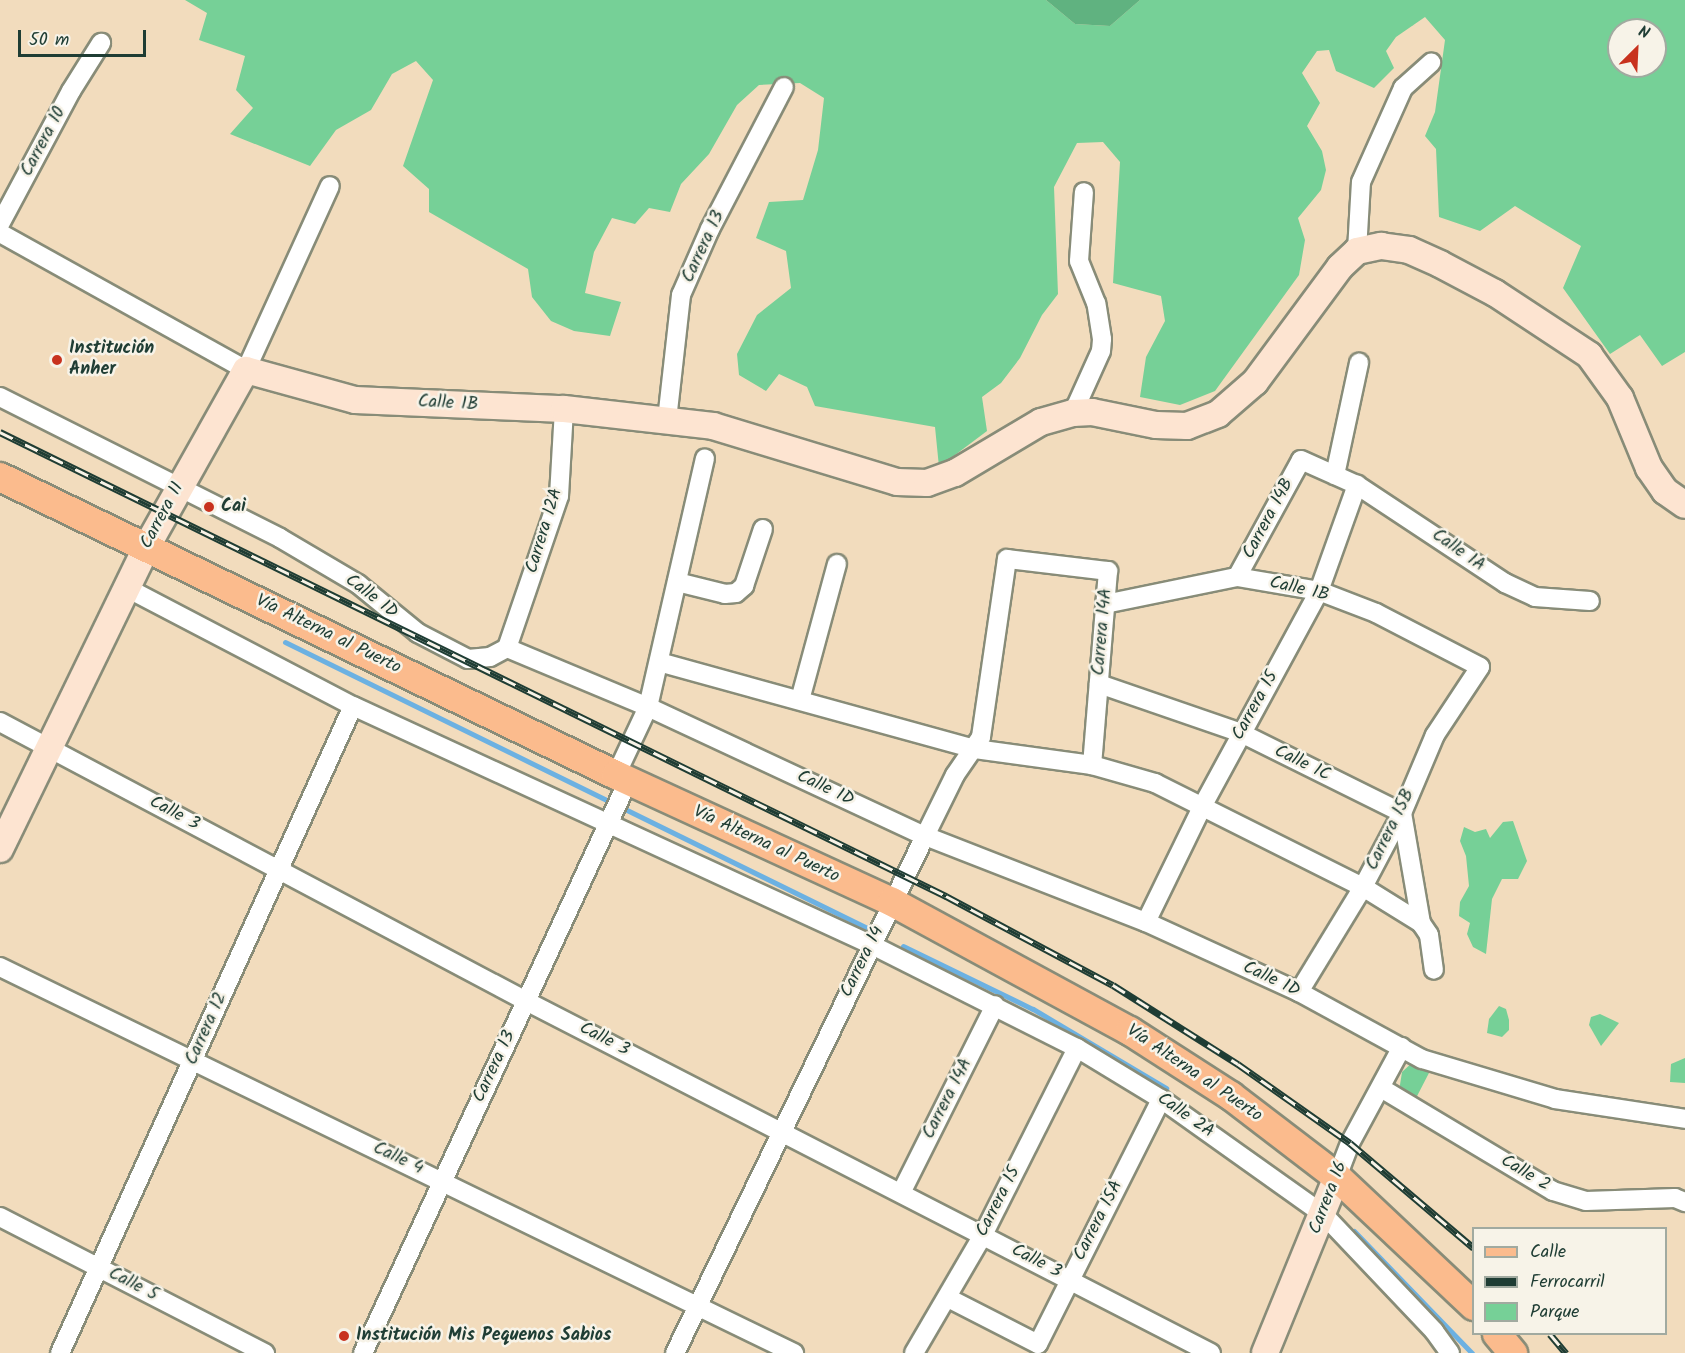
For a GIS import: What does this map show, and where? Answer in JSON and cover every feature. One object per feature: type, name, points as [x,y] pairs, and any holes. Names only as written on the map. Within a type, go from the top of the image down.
[{"type":"main road","name":"Vía Alterna al Puerto","points":[[0,477],[146,548],[616,799],[880,928],[1130,1031],[1231,1096],[1330,1199],[1472,1305]]},
{"type":"main road","points":[[1498,1335],[1513,1353]]},
{"type":"street","name":"Carrera 10","points":[[0,224],[71,90],[101,43]]},
{"type":"street","points":[[1357,251],[1361,182],[1403,88],[1431,63]]},
{"type":"street","name":"Carrera 13","points":[[667,420],[681,295],[710,229],[784,87]]},
{"type":"street","name":"Carrera 11","points":[[0,849],[52,749],[146,548],[246,370],[330,186]]},
{"type":"street","points":[[1084,192],[1079,261],[1096,303],[1102,339],[1092,375],[1073,413],[1092,412],[1156,425],[1187,426],[1218,414],[1255,382],[1340,267],[1357,251],[1382,246],[1419,254],[1495,293],[1589,355],[1620,398],[1649,468],[1665,491],[1685,505]]},
{"type":"street","name":"Calle 1B","points":[[0,233],[246,370],[356,400],[564,409],[713,426],[897,482],[927,483],[955,473],[1041,422],[1073,413]]},
{"type":"street","points":[[1335,475],[1359,363]]},
{"type":"street","name":"Calle 1D","points":[[0,397],[280,538],[358,584],[418,633],[468,659],[490,657],[507,648],[648,707],[925,836],[1146,922],[1299,992],[1422,1059],[1556,1099],[1685,1119]]},
{"type":"street","name":"Carrera 12A","points":[[507,648],[559,496],[564,409]]},
{"type":"street","name":"Carrera 13","points":[[363,1353],[526,1001],[616,799],[648,707],[705,458]]},
{"type":"street","name":"Calle 1A","points":[[1301,460],[1357,485],[1505,584],[1535,597],[1590,601]]},
{"type":"street","name":"Carrera 14B","points":[[1237,577],[1301,460]]},
{"type":"street","name":"Carrera 15","points":[[1146,922],[1203,805],[1319,591],[1357,485]]},
{"type":"street","points":[[677,582],[736,593],[744,586],[763,529]]},
{"type":"street","name":"Carrera 14A","points":[[1007,560],[1108,571],[1092,765]]},
{"type":"street","name":"Carrera 14","points":[[675,1353],[955,775],[975,749],[981,737],[1007,560]]},
{"type":"street","points":[[800,700],[837,564]]},
{"type":"street","name":"Calle 1B","points":[[1105,604],[1237,577],[1319,591],[1376,613],[1480,667]]},
{"type":"street","name":"Calle 2A","points":[[127,588],[353,705],[616,799],[642,837],[880,928],[995,1005],[1077,1048],[1330,1199],[1450,1353]]},
{"type":"street","points":[[659,662],[975,749],[1092,765],[1155,783],[1363,887],[1421,923]]},
{"type":"street","name":"Carrera 15B","points":[[1299,992],[1363,887],[1402,813],[1435,735],[1480,667]]},
{"type":"street","name":"Calle 1C","points":[[1099,684],[1241,733],[1402,813]]},
{"type":"street","name":"Carrera 12","points":[[60,1353],[353,705]]},
{"type":"street","name":"Calle 3","points":[[0,722],[526,1001],[783,1131],[1211,1353]]},
{"type":"street","points":[[1402,813],[1421,923],[1429,935],[1434,970]]},
{"type":"street","name":"Calle 4","points":[[0,967],[443,1180],[794,1353]]},
{"type":"street","name":"Carrera 14A","points":[[901,1193],[995,1005]]},
{"type":"street","name":"Carrera 16","points":[[1265,1353],[1330,1199],[1350,1143],[1402,1047]]},
{"type":"street","name":"Carrera 15","points":[[914,1353],[983,1235],[1077,1048]]},
{"type":"street","name":"Calle 2","points":[[1381,1088],[1553,1191],[1586,1201],[1676,1198],[1685,1202]]},
{"type":"street","name":"Carrera 15A","points":[[948,1298],[1038,1344],[1161,1099]]},
{"type":"street","name":"Calle 5","points":[[0,1217],[265,1353]]},
{"type":"green space","points":[[185,0],[1046,0],[1075,24],[1110,26],[1140,0],[1685,0],[1685,352],[1662,366],[1640,335],[1610,354],[1563,288],[1581,246],[1515,206],[1480,231],[1439,217],[1436,149],[1425,136],[1435,112],[1445,40],[1425,17],[1396,37],[1386,51],[1394,68],[1374,88],[1336,71],[1329,50],[1317,51],[1302,73],[1320,103],[1307,126],[1322,151],[1326,170],[1321,190],[1298,218],[1305,240],[1299,275],[1215,391],[1180,405],[1140,397],[1146,357],[1165,321],[1161,296],[1113,283],[1120,162],[1103,142],[1077,143],[1054,187],[1058,294],[1042,315],[1020,358],[1001,383],[982,397],[987,431],[939,467],[935,427],[815,406],[807,387],[779,374],[766,391],[739,375],[737,354],[757,315],[791,288],[786,251],[756,238],[769,202],[803,200],[818,150],[824,98],[800,83],[759,85],[737,105],[709,154],[681,184],[670,212],[649,208],[635,224],[612,218],[594,252],[585,293],[621,302],[610,336],[574,331],[551,321],[532,297],[528,269],[429,212],[429,189],[403,166],[433,80],[416,61],[392,74],[371,110],[336,130],[310,166],[230,134],[253,108],[236,90],[245,56],[199,40],[207,13]]},
{"type":"green space","points":[[1046,0],[1140,0],[1110,26],[1075,24]]},
{"type":"green space","points":[[1513,821],[1527,861],[1518,879],[1502,879],[1492,899],[1486,954],[1473,947],[1467,934],[1470,923],[1459,916],[1460,902],[1469,886],[1466,856],[1460,841],[1464,827],[1475,832],[1486,829],[1490,838],[1503,822]]},
{"type":"green space","points":[[1499,1006],[1506,1009],[1509,1020],[1509,1030],[1502,1037],[1487,1033],[1489,1019]]},
{"type":"green space","points":[[1600,1014],[1619,1023],[1601,1046],[1589,1025],[1591,1017]]},
{"type":"green space","points":[[1685,1058],[1685,1083],[1670,1082],[1671,1064]]},
{"type":"green space","points":[[1414,1061],[1431,1069],[1414,1102],[1401,1096],[1400,1085],[1402,1072]]},
{"type":"waterway","points":[[285,642],[869,929]]},
{"type":"waterway","points":[[903,946],[1033,1009],[1166,1088]]},
{"type":"waterway","points":[[1354,1231],[1472,1353]]},
{"type":"railway","points":[[0,432],[946,896],[1113,985],[1238,1064],[1350,1143],[1472,1246]]},
{"type":"railway","points":[[1551,1335],[1566,1353]]},
{"type":"place","name":"Institución Anher","points":[[57,360]]},
{"type":"place","name":"Cai","points":[[209,507]]},
{"type":"place","name":"Institución Mis Pequenos Sabios","points":[[344,1336]]}]
